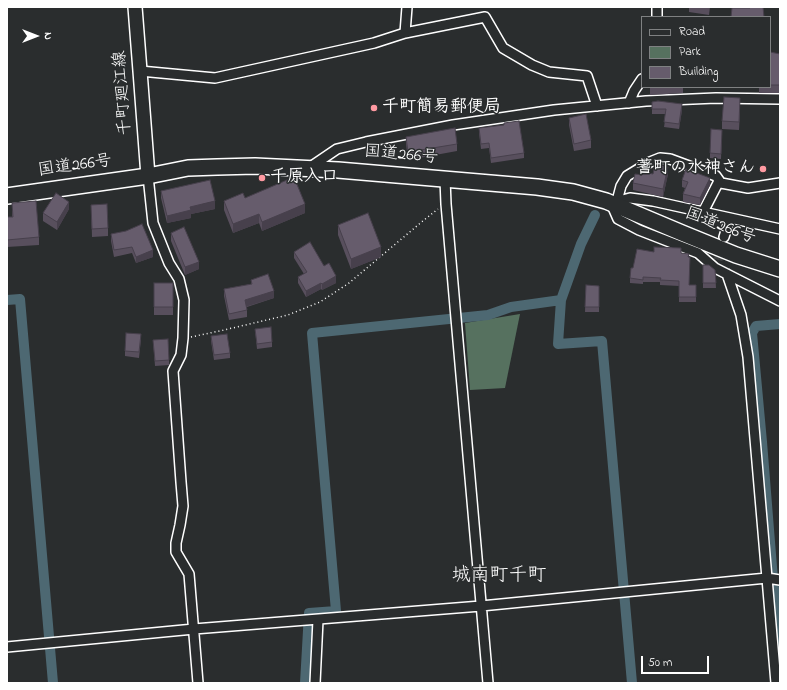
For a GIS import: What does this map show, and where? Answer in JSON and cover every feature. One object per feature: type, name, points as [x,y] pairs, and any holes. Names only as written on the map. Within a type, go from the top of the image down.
[{"type":"highway","name":"国道266号","points":[[7,196],[148,176],[188,168],[255,166],[338,170],[537,187],[573,192],[614,202],[736,255],[780,269]]},
{"type":"main road","name":"千町廻江線","points":[[135,7],[148,176]]},
{"type":"street","points":[[405,34],[407,7]]},
{"type":"street","points":[[140,70],[215,78],[485,17],[503,48],[532,65],[549,72],[587,76],[597,106]]},
{"type":"street","points":[[629,103],[634,91],[641,80]]},
{"type":"street","points":[[309,168],[337,148],[453,125],[554,110],[646,101],[716,98],[780,99]]},
{"type":"street","points":[[780,183],[748,188],[720,183],[716,176],[670,159],[660,158],[650,162],[627,176],[614,202],[618,219],[639,230],[698,253],[716,264],[727,274],[780,301]]},
{"type":"street","points":[[148,176],[153,223],[169,263],[179,279],[184,300],[181,355],[173,371],[183,506],[176,543],[176,552],[189,574],[198,683]]},
{"type":"street","points":[[445,179],[488,683]]},
{"type":"street","points":[[703,212],[719,181]]},
{"type":"street","points":[[614,202],[630,198],[654,201],[780,229]]},
{"type":"street","points":[[724,237],[730,218]]},
{"type":"street","points":[[727,274],[741,315],[748,357],[776,683]]},
{"type":"street","points":[[7,647],[194,629],[481,606],[767,578],[780,580]]},
{"type":"street","points":[[315,683],[318,620]]},
{"type":"path","points":[[183,338],[288,315],[320,302],[349,283],[424,220],[446,204]]},
{"type":"green space","points":[[520,314],[505,388],[470,390],[465,323]]},
{"type":"building","points":[[763,7],[764,16],[731,16],[732,8]]},
{"type":"building","points":[[771,52],[780,54],[780,85],[771,85]]},
{"type":"building","points":[[724,97],[740,98],[739,122],[722,121]]},
{"type":"building","points":[[658,101],[682,104],[679,124],[664,122],[666,109],[652,109],[652,102]]},
{"type":"building","points":[[586,114],[591,140],[574,144],[569,118]]},
{"type":"building","points":[[519,121],[524,153],[491,158],[489,143],[481,144],[479,128],[504,125],[504,123]]},
{"type":"building","points":[[455,128],[457,144],[408,152],[406,137]]},
{"type":"building","points":[[711,129],[722,130],[721,154],[710,153]]},
{"type":"building","points":[[655,164],[668,167],[663,189],[633,183],[635,174],[642,175],[643,172],[653,174]]},
{"type":"building","points":[[686,169],[710,178],[700,198],[683,194],[688,182],[682,180]]},
{"type":"building","points":[[294,177],[305,204],[262,222],[259,214],[233,224],[224,201],[243,193],[245,198]]},
{"type":"building","points":[[210,180],[215,201],[190,207],[191,210],[167,216],[161,191]]},
{"type":"building","points":[[56,193],[69,202],[57,222],[43,213]]},
{"type":"building","points":[[36,201],[39,237],[7,240],[7,217],[13,217],[12,203]]},
{"type":"building","points":[[107,204],[108,228],[92,229],[91,205]]},
{"type":"building","points":[[368,213],[381,247],[351,259],[338,225]]},
{"type":"building","points":[[142,224],[153,250],[136,257],[132,247],[114,250],[111,234],[126,231]]},
{"type":"building","points":[[184,227],[199,262],[185,267],[171,233]]},
{"type":"building","points":[[310,242],[324,266],[329,263],[336,276],[306,291],[298,277],[307,272],[294,252]]},
{"type":"building","points":[[654,247],[681,248],[681,253],[689,254],[689,285],[696,285],[696,297],[679,297],[679,281],[660,280],[661,278],[643,277],[643,280],[630,278],[631,268],[633,268],[637,249],[654,252]]},
{"type":"building","points":[[703,265],[709,265],[715,270],[716,283],[703,283]]},
{"type":"building","points":[[268,274],[274,291],[245,300],[247,310],[229,314],[224,289],[252,284],[251,280]]},
{"type":"building","points":[[154,283],[173,283],[173,307],[154,307]]},
{"type":"building","points":[[586,285],[599,286],[599,307],[585,307]]},
{"type":"building","points":[[271,327],[272,342],[257,344],[255,329]]},
{"type":"building","points":[[126,333],[141,334],[139,352],[125,351]]},
{"type":"building","points":[[227,334],[230,353],[214,355],[211,336]]},
{"type":"building","points":[[168,339],[169,360],[155,361],[153,340]]},
{"type":"waterway","points":[[595,215],[581,244],[561,300],[558,344],[602,341],[632,683]]},
{"type":"waterway","points":[[7,300],[20,299],[53,683]]},
{"type":"waterway","points":[[305,683],[309,613],[336,611],[312,333],[488,315],[511,307],[561,300]]},
{"type":"waterway","points":[[780,324],[756,326],[752,333],[780,651]]},
{"type":"tunnel","points":[[718,260],[722,246]]},
{"type":"place","name":"千町簡易郵便局","points":[[374,108]]},
{"type":"place","name":"蓍町の水神さん","points":[[763,169]]},
{"type":"place","name":"千原入口","points":[[262,178]]},
{"type":"district","name":"城南町千町","points":[[499,577]]}]
